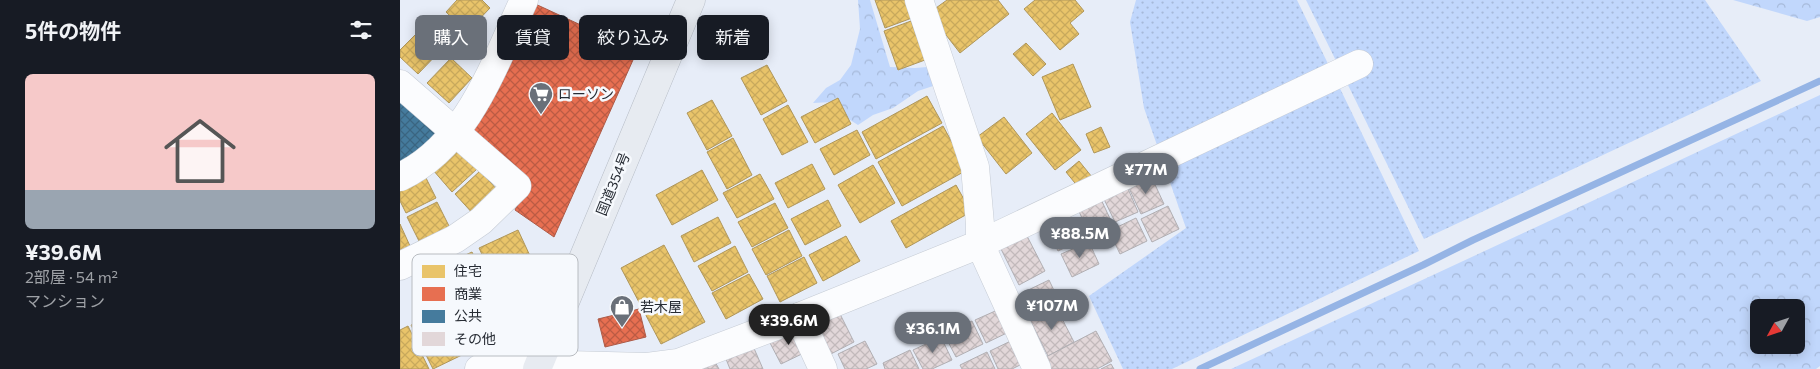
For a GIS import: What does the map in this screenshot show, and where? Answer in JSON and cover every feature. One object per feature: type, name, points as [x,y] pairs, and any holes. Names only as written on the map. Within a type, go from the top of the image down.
[{"type":"highway","name":"国道354号","points":[[578,270],[691,0]]},
{"type":"street","points":[[400,178],[429,160],[455,132],[478,98],[524,0]]},
{"type":"street","points":[[919,0],[975,167],[980,244],[1037,369]]},
{"type":"street","points":[[479,369],[501,359],[513,357],[538,365],[647,367],[678,363],[799,317],[980,244],[1359,64]]},
{"type":"street","points":[[400,84],[517,186],[481,221],[455,239],[424,254]]},
{"type":"street","points":[[400,266],[412,260]]},
{"type":"street","points":[[799,317],[823,369]]},
{"type":"green space","points":[[858,0],[870,0],[890,67],[927,67],[933,86],[918,91],[893,108],[873,115],[858,125],[839,113],[832,102],[813,103],[826,88],[840,80],[851,65],[860,29]]},
{"type":"green space","points":[[1136,0],[1297,0],[1419,251],[1172,369],[1123,369],[1089,296],[1186,228],[1144,108],[1130,22]]},
{"type":"green space","points":[[1306,0],[1705,0],[1761,81],[1424,239]]},
{"type":"green space","points":[[1733,0],[1820,0],[1820,17],[1807,21]]},
{"type":"green space","points":[[1820,95],[1820,366],[1816,369],[1231,369]]},
{"type":"building: 住宅","points":[[457,0],[482,0],[490,8],[483,15],[449,15],[446,12]]},
{"type":"building: 住宅","points":[[875,0],[905,0],[912,18],[885,28]]},
{"type":"building: 住宅","points":[[947,0],[998,0],[1009,14],[960,53],[929,13]]},
{"type":"building: 住宅","points":[[1035,0],[1075,0],[1084,11],[1070,23],[1079,34],[1060,50],[1024,9]]},
{"type":"building: 住宅","points":[[911,21],[925,60],[898,70],[884,31]]},
{"type":"building: 住宅","points":[[415,35],[415,60],[431,60],[418,74],[400,57],[400,50]]},
{"type":"building: 住宅","points":[[1026,43],[1046,64],[1033,76],[1013,54]]},
{"type":"building: 住宅","points":[[449,60],[453,60],[472,78],[449,103],[427,83]]},
{"type":"building: 住宅","points":[[1073,64],[1091,107],[1060,120],[1042,77]]},
{"type":"building: 住宅","points":[[767,65],[787,101],[761,115],[741,78]]},
{"type":"building: 住宅","points":[[927,96],[942,123],[876,159],[862,132]]},
{"type":"building: 住宅","points":[[838,98],[851,124],[815,143],[801,117]]},
{"type":"building: 住宅","points":[[712,100],[732,136],[707,150],[687,113]]},
{"type":"building: 住宅","points":[[788,105],[808,142],[782,155],[763,119]]},
{"type":"building: 住宅","points":[[1052,113],[1081,150],[1055,170],[1026,134]]},
{"type":"building: 住宅","points":[[1004,117],[1032,153],[1006,174],[977,137]]},
{"type":"building: 住宅","points":[[943,126],[967,170],[902,206],[878,162]]},
{"type":"building: 住宅","points":[[1101,127],[1110,147],[1094,153],[1086,134]]},
{"type":"building: 住宅","points":[[857,130],[870,155],[834,175],[820,149]]},
{"type":"building: 住宅","points":[[733,138],[752,175],[727,189],[707,152]]},
{"type":"building: 住宅","points":[[457,147],[477,169],[452,192],[433,170]]},
{"type":"building: 住宅","points":[[1079,161],[1092,177],[1079,188],[1066,172]]},
{"type":"building: 住宅","points":[[812,164],[825,189],[788,208],[775,183]]},
{"type":"building: 住宅","points":[[873,165],[895,203],[860,223],[838,185]]},
{"type":"building: 住宅","points":[[702,170],[718,200],[672,225],[656,195]]},
{"type":"building: 住宅","points":[[480,171],[500,193],[475,216],[455,194]]},
{"type":"building: 住宅","points":[[423,172],[436,198],[406,213],[400,201],[400,183]]},
{"type":"building: 住宅","points":[[760,174],[774,199],[737,218],[723,193]]},
{"type":"building: 住宅","points":[[956,185],[971,212],[906,248],[891,221]]},
{"type":"building: 住宅","points":[[828,200],[841,226],[805,245],[791,219]]},
{"type":"building: 住宅","points":[[437,202],[450,228],[420,243],[407,217]]},
{"type":"building: 住宅","points":[[775,203],[788,228],[752,247],[738,222]]},
{"type":"building: 住宅","points":[[718,217],[731,243],[694,262],[681,236]]},
{"type":"building: 住宅","points":[[400,224],[410,246],[400,251]]},
{"type":"building: 住宅","points":[[518,230],[529,254],[482,254],[479,248]]},
{"type":"building: 住宅","points":[[789,230],[802,256],[766,275],[752,249]]},
{"type":"building: 住宅","points":[[846,236],[860,261],[823,281],[809,255]]},
{"type":"building: 住宅","points":[[664,245],[705,322],[661,344],[621,268]]},
{"type":"building: 住宅","points":[[735,246],[748,272],[712,291],[698,266]]},
{"type":"building: 住宅","points":[[804,257],[817,283],[780,302],[767,276]]},
{"type":"building: 住宅","points":[[749,274],[763,299],[726,319],[712,293]]},
{"type":"building: 住宅","points":[[408,326],[412,334],[412,356],[423,356],[429,369],[400,369],[400,330]]},
{"type":"building: 住宅","points":[[426,356],[460,356],[433,369]]},
{"type":"building: 商業","name":"ローソン","points":[[531,2],[559,15],[524,15]]},
{"type":"building: 商業","name":"ローソン","points":[[569,20],[579,24],[579,60],[633,60],[554,237],[515,210],[527,186],[462,132],[500,60],[569,60]]},
{"type":"building: 商業","name":"若木屋","points":[[639,309],[646,337],[605,347],[598,319]]},
{"type":"building: 公共","points":[[400,94],[443,132],[400,168]]},
{"type":"building: その他","points":[[1151,176],[1164,204],[1141,214],[1128,186]]},
{"type":"building: その他","points":[[1126,184],[1138,212],[1115,222],[1102,195]]},
{"type":"building: その他","points":[[1099,195],[1112,223],[1089,233],[1076,205]]},
{"type":"building: その他","points":[[1168,206],[1179,229],[1152,242],[1141,219]]},
{"type":"building: その他","points":[[1068,213],[1081,240],[1058,251],[1045,223]]},
{"type":"building: その他","points":[[1136,218],[1147,241],[1120,254],[1109,231]]},
{"type":"building: その他","points":[[1027,236],[1045,271],[1019,285],[1001,249]]},
{"type":"building: その他","points":[[1089,242],[1099,264],[1072,277],[1061,254]]},
{"type":"building: その他","points":[[1049,280],[1060,303],[1033,316],[1022,293]]},
{"type":"building: その他","points":[[836,306],[854,342],[827,356],[809,320]]},
{"type":"building: その他","points":[[1056,307],[1074,342],[1048,356],[1030,320]]},
{"type":"building: その他","points":[[1002,308],[1013,330],[986,343],[975,320]]},
{"type":"building: その他","points":[[972,321],[983,344],[956,357],[944,334]]},
{"type":"building: その他","points":[[797,329],[808,351],[781,364],[769,341]]},
{"type":"building: その他","points":[[1096,331],[1112,361],[1097,369],[1049,369],[1044,358]]},
{"type":"building: その他","points":[[941,337],[952,360],[932,369],[923,369],[913,350]]},
{"type":"building: その他","points":[[1017,338],[1028,361],[1012,369],[998,369],[990,351]]},
{"type":"building: その他","points":[[865,341],[877,364],[866,369],[845,369],[838,354]]},
{"type":"building: その他","points":[[753,346],[763,369],[730,369],[726,359]]},
{"type":"building: その他","points":[[910,350],[919,369],[885,369],[883,363]]},
{"type":"building: その他","points":[[987,352],[995,369],[962,369],[960,365]]},
{"type":"building: その他","points":[[714,360],[719,369],[698,369]]},
{"type":"building: その他","points":[[1111,364],[1114,369],[1101,369]]},
{"type":"waterway","points":[[1200,369],[1473,240],[1820,81]]},
{"type":"place","name":"ローソン","points":[[541,115]]},
{"type":"place","name":"若木屋","points":[[622,328]]}]
